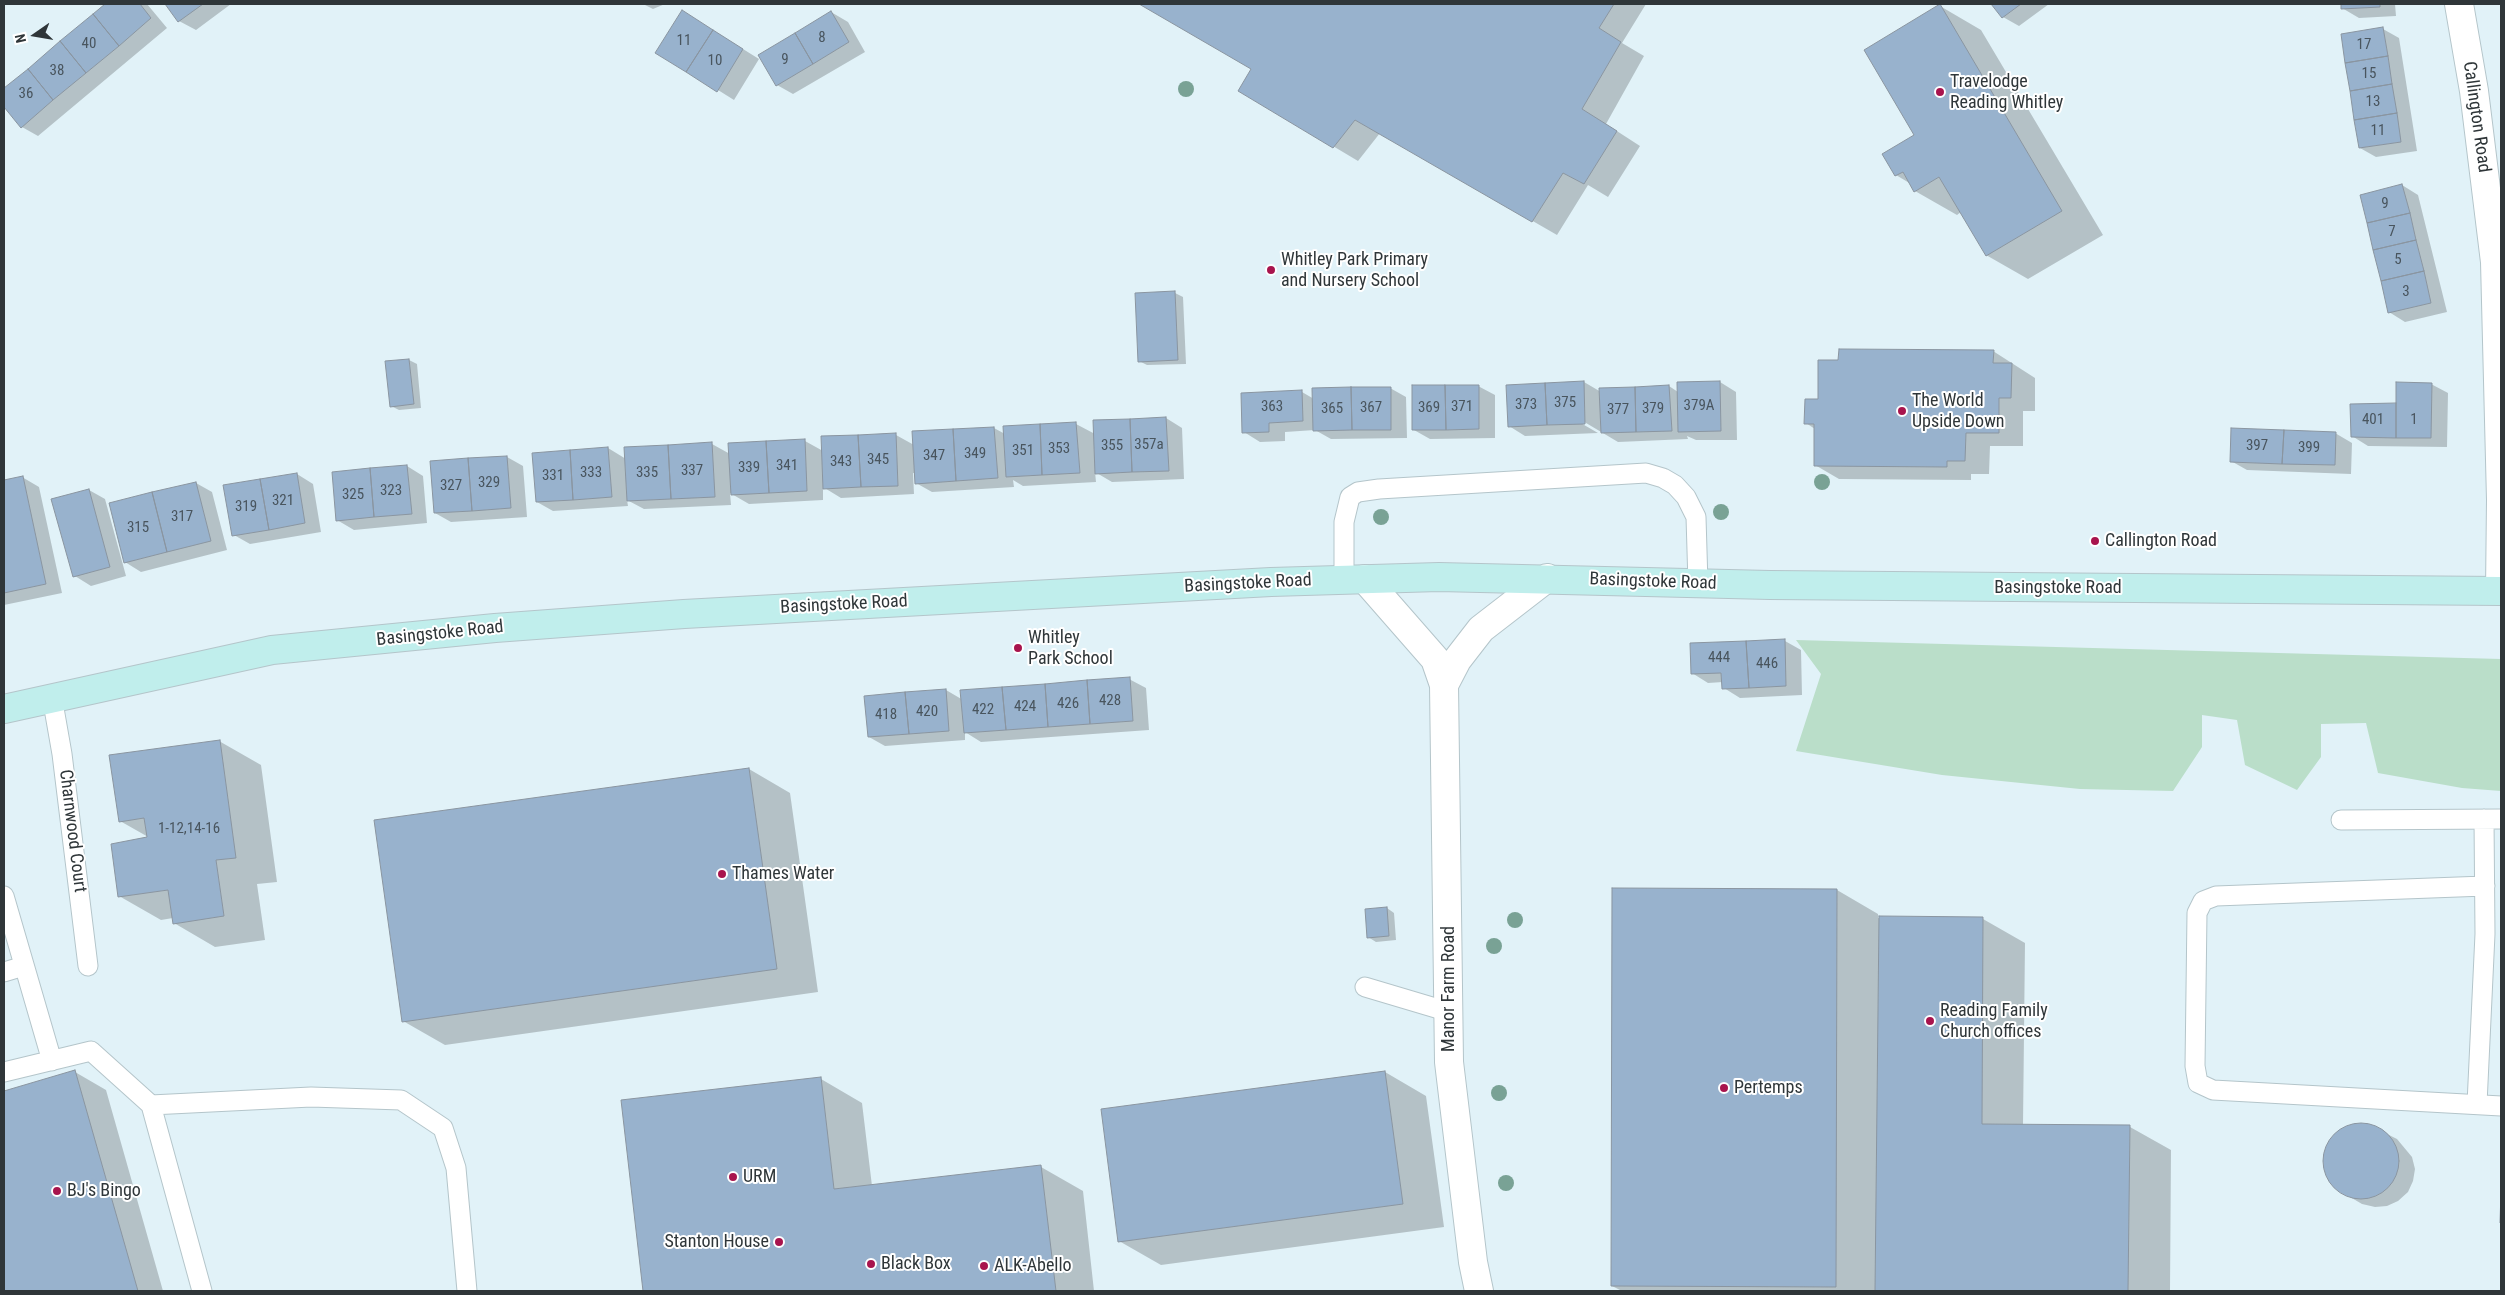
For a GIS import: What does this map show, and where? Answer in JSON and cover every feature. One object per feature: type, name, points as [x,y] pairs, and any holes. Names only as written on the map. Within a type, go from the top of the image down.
[{"type":"main road","name":"Basingstoke Road","points":[[4,706],[272,650],[495,628],[684,614],[1355,579],[1438,577],[1548,578],[1698,584],[2500,591]]},
{"type":"street","name":"Callington Road","points":[[2459,4],[2474,91],[2495,262],[2501,500],[2500,591]]},
{"type":"street","name":"Manor Farm Road","points":[[1444,685],[1457,660],[1481,629],[1548,578]]},
{"type":"street","name":"Manor Farm Road","points":[[1355,579],[1435,659],[1444,685],[1449,1062],[1473,1262],[1479,1291]]},
{"type":"lane","points":[[1355,579],[1344,522],[1350,498],[1358,492],[1379,489],[1646,473],[1663,478],[1675,485],[1686,497],[1696,517],[1698,584]]},
{"type":"lane","name":"Charnwood Court","points":[[52,696],[62,754],[88,966]]},
{"type":"lane","points":[[2341,820],[2493,819],[2485,886],[2485,934],[2477,1104]]},
{"type":"lane","points":[[2485,886],[2216,896],[2203,901],[2197,913],[2194,1066],[2198,1083],[2212,1090],[2501,1106]]},
{"type":"lane","points":[[4,896],[52,1061]]},
{"type":"lane","points":[[4,972],[24,966]]},
{"type":"lane","points":[[1366,987],[1449,1012]]},
{"type":"lane","points":[[4,1072],[91,1051],[151,1105],[202,1291]]},
{"type":"lane","points":[[151,1105],[311,1097],[401,1100],[443,1128],[456,1168],[467,1291]]},
{"type":"green space","points":[[1796,640],[2501,659],[2501,791],[2462,788],[2378,773],[2366,723],[2321,724],[2321,757],[2297,790],[2245,765],[2237,720],[2202,715],[2202,747],[2173,791],[2080,789],[1942,775],[1796,751],[1821,674]]},
{"type":"building","points":[[105,4],[140,4],[151,18],[119,46],[93,14]]},
{"type":"building","points":[[165,4],[203,4],[178,22]]},
{"type":"building","points":[[1139,4],[1614,4],[1599,28],[1621,42],[1582,109],[1617,131],[1584,184],[1563,173],[1532,222],[1355,120],[1333,148],[1238,91],[1251,69]]},
{"type":"building","name":"Travelodge Reading Whitley","points":[[1940,4],[2062,211],[1986,256],[1939,177],[1914,192],[1903,172],[1895,176],[1882,154],[1914,135],[1864,50]]},
{"type":"building","points":[[1991,4],[2021,4],[2002,18]]},
{"type":"building","points":[[2341,4],[2380,4],[2380,7],[2341,9]]},
{"type":"building","points":[[682,10],[713,30],[686,72],[655,53]]},
{"type":"building","points":[[831,11],[849,42],[813,64],[795,33]]},
{"type":"building","points":[[93,14],[119,46],[86,73],[60,41]]},
{"type":"building","points":[[2383,27],[2388,56],[2345,63],[2341,34]]},
{"type":"building","points":[[713,30],[743,49],[717,92],[686,72]]},
{"type":"building","points":[[795,33],[813,64],[776,86],[758,55]]},
{"type":"building","points":[[60,41],[86,73],[53,100],[28,69]]},
{"type":"building","points":[[2388,56],[2392,84],[2350,91],[2345,63]]},
{"type":"building","points":[[28,69],[53,100],[21,128],[4,107],[4,88]]},
{"type":"building","points":[[2392,84],[2397,113],[2354,120],[2350,91]]},
{"type":"building","points":[[2397,113],[2401,142],[2359,148],[2354,120]]},
{"type":"building","points":[[2402,184],[2410,213],[2367,223],[2360,195]]},
{"type":"building","points":[[2410,213],[2416,240],[2373,250],[2367,223]]},
{"type":"building","points":[[2416,240],[2424,271],[2381,281],[2373,250]]},
{"type":"building","points":[[2424,271],[2431,303],[2388,313],[2381,281]]},
{"type":"building","points":[[1175,291],[1178,360],[1138,362],[1135,293]]},
{"type":"building","name":"The World Upside Down","points":[[1839,349],[1994,350],[1993,363],[2012,363],[2011,398],[1999,398],[1999,433],[1966,433],[1965,461],[1947,461],[1947,467],[1814,466],[1814,424],[1804,424],[1805,399],[1818,399],[1818,360],[1838,360]]},
{"type":"building","points":[[409,359],[414,404],[390,407],[385,361]]},
{"type":"building","points":[[1584,381],[1585,424],[1547,425],[1545,383]]},
{"type":"building","points":[[1720,381],[1721,431],[1678,432],[1677,382]]},
{"type":"building","points":[[2396,382],[2432,383],[2431,438],[2396,438]]},
{"type":"building","points":[[1545,383],[1547,425],[1508,427],[1506,385]]},
{"type":"building","points":[[1412,385],[1445,385],[1446,430],[1412,430]]},
{"type":"building","points":[[1445,385],[1479,385],[1479,429],[1446,430]]},
{"type":"building","points":[[1669,385],[1672,431],[1636,432],[1635,387]]},
{"type":"building","points":[[1351,387],[1391,387],[1391,430],[1352,430]]},
{"type":"building","points":[[1351,387],[1352,430],[1313,431],[1312,388]]},
{"type":"building","points":[[1635,387],[1636,432],[1601,433],[1599,388]]},
{"type":"building","points":[[1302,390],[1303,421],[1269,423],[1269,432],[1242,433],[1241,393]]},
{"type":"building","points":[[2396,403],[2396,438],[2351,437],[2350,404]]},
{"type":"building","points":[[1166,417],[1169,471],[1132,472],[1130,419]]},
{"type":"building","points":[[1130,419],[1132,472],[1095,474],[1093,420]]},
{"type":"building","points":[[1076,422],[1080,473],[1042,475],[1040,424]]},
{"type":"building","points":[[1040,424],[1042,475],[1006,477],[1003,426]]},
{"type":"building","points":[[994,427],[998,478],[956,481],[953,429]]},
{"type":"building","points":[[2231,428],[2284,430],[2282,464],[2230,462]]},
{"type":"building","points":[[953,429],[956,481],[915,484],[912,431]]},
{"type":"building","points":[[2284,430],[2336,432],[2335,465],[2282,464]]},
{"type":"building","points":[[896,433],[898,486],[861,487],[858,435]]},
{"type":"building","points":[[858,435],[861,487],[823,489],[821,436]]},
{"type":"building","points":[[805,439],[807,491],[769,493],[766,441]]},
{"type":"building","points":[[766,441],[769,493],[731,495],[728,443]]},
{"type":"building","points":[[712,442],[715,497],[671,499],[668,445]]},
{"type":"building","points":[[668,445],[671,499],[627,501],[624,447]]},
{"type":"building","points":[[608,447],[612,497],[573,500],[570,450]]},
{"type":"building","points":[[570,450],[573,500],[536,502],[532,453]]},
{"type":"building","points":[[507,456],[511,508],[472,511],[468,458]]},
{"type":"building","points":[[468,458],[472,511],[434,513],[430,461]]},
{"type":"building","points":[[407,465],[412,514],[374,517],[370,468]]},
{"type":"building","points":[[370,468],[374,517],[336,521],[332,472]]},
{"type":"building","points":[[297,473],[305,523],[269,530],[260,479]]},
{"type":"building","points":[[23,476],[46,584],[4,593],[4,480]]},
{"type":"building","points":[[260,479],[269,530],[232,536],[223,485]]},
{"type":"building","points":[[196,482],[211,541],[167,552],[152,492]]},
{"type":"building","points":[[89,489],[110,567],[73,577],[51,499]]},
{"type":"building","points":[[152,492],[167,552],[124,563],[109,503]]},
{"type":"building","points":[[1785,639],[1786,686],[1749,688],[1746,641]]},
{"type":"building","points":[[1746,641],[1749,688],[1722,689],[1721,673],[1691,674],[1690,643]]},
{"type":"building","points":[[1130,677],[1133,721],[1090,724],[1087,680]]},
{"type":"building","points":[[1087,680],[1090,724],[1048,727],[1045,684]]},
{"type":"building","points":[[1045,684],[1048,727],[1006,730],[1002,687]]},
{"type":"building","points":[[1002,687],[1006,730],[964,733],[960,690]]},
{"type":"building","points":[[946,689],[949,731],[909,734],[905,692]]},
{"type":"building","points":[[905,692],[909,734],[868,737],[864,696]]},
{"type":"building","points":[[220,740],[236,858],[216,860],[224,916],[173,924],[168,890],[118,897],[111,844],[147,837],[144,818],[119,822],[109,755]]},
{"type":"building","points":[[749,768],[777,969],[402,1022],[374,820]]},
{"type":"building","name":"Pertemps","points":[[1612,888],[1837,889],[1836,1287],[1611,1286]]},
{"type":"building","points":[[1387,907],[1389,936],[1367,938],[1365,909]]},
{"type":"building","name":"Reading Family Church offices","points":[[1879,916],[1983,917],[1982,1124],[2130,1125],[2128,1291],[1875,1291]]},
{"type":"building","name":"BJ's Bingo","points":[[75,1070],[138,1291],[4,1291],[4,1091]]},
{"type":"building","points":[[1385,1071],[1403,1204],[1118,1242],[1101,1109]]},
{"type":"building","points":[[821,1077],[834,1189],[1041,1165],[1056,1291],[643,1291],[621,1100]]},
{"type":"building","points":[[2361,1123],[2375,1126],[2388,1134],[2396,1147],[2399,1161],[2396,1175],[2388,1188],[2375,1196],[2361,1199],[2347,1196],[2334,1188],[2326,1175],[2323,1161],[2326,1147],[2334,1134],[2347,1126]]},
{"type":"building","points":[[2501,1191],[2501,1223],[2500,1223]]},
{"type":"place","name":"Travelodge Reading Whitley","points":[[1940,92]]},
{"type":"place","name":"Whitley Park Primary and Nursery School","points":[[1271,270]]},
{"type":"place","name":"The World Upside Down","points":[[1902,411]]},
{"type":"place","name":"Callington Road","points":[[2095,541]]},
{"type":"place","name":"Whitley Park School","points":[[1018,648]]},
{"type":"place","name":"Thames Water","points":[[722,874]]},
{"type":"place","name":"Reading Family Church offices","points":[[1930,1021]]},
{"type":"place","name":"Pertemps","points":[[1724,1088]]},
{"type":"place","name":"URM","points":[[733,1177]]},
{"type":"place","name":"BJ's Bingo","points":[[57,1191]]},
{"type":"place","name":"Stanton House","points":[[779,1242]]},
{"type":"place","name":"Black Box","points":[[871,1264]]},
{"type":"place","name":"ALK-Abello","points":[[984,1266]]}]
